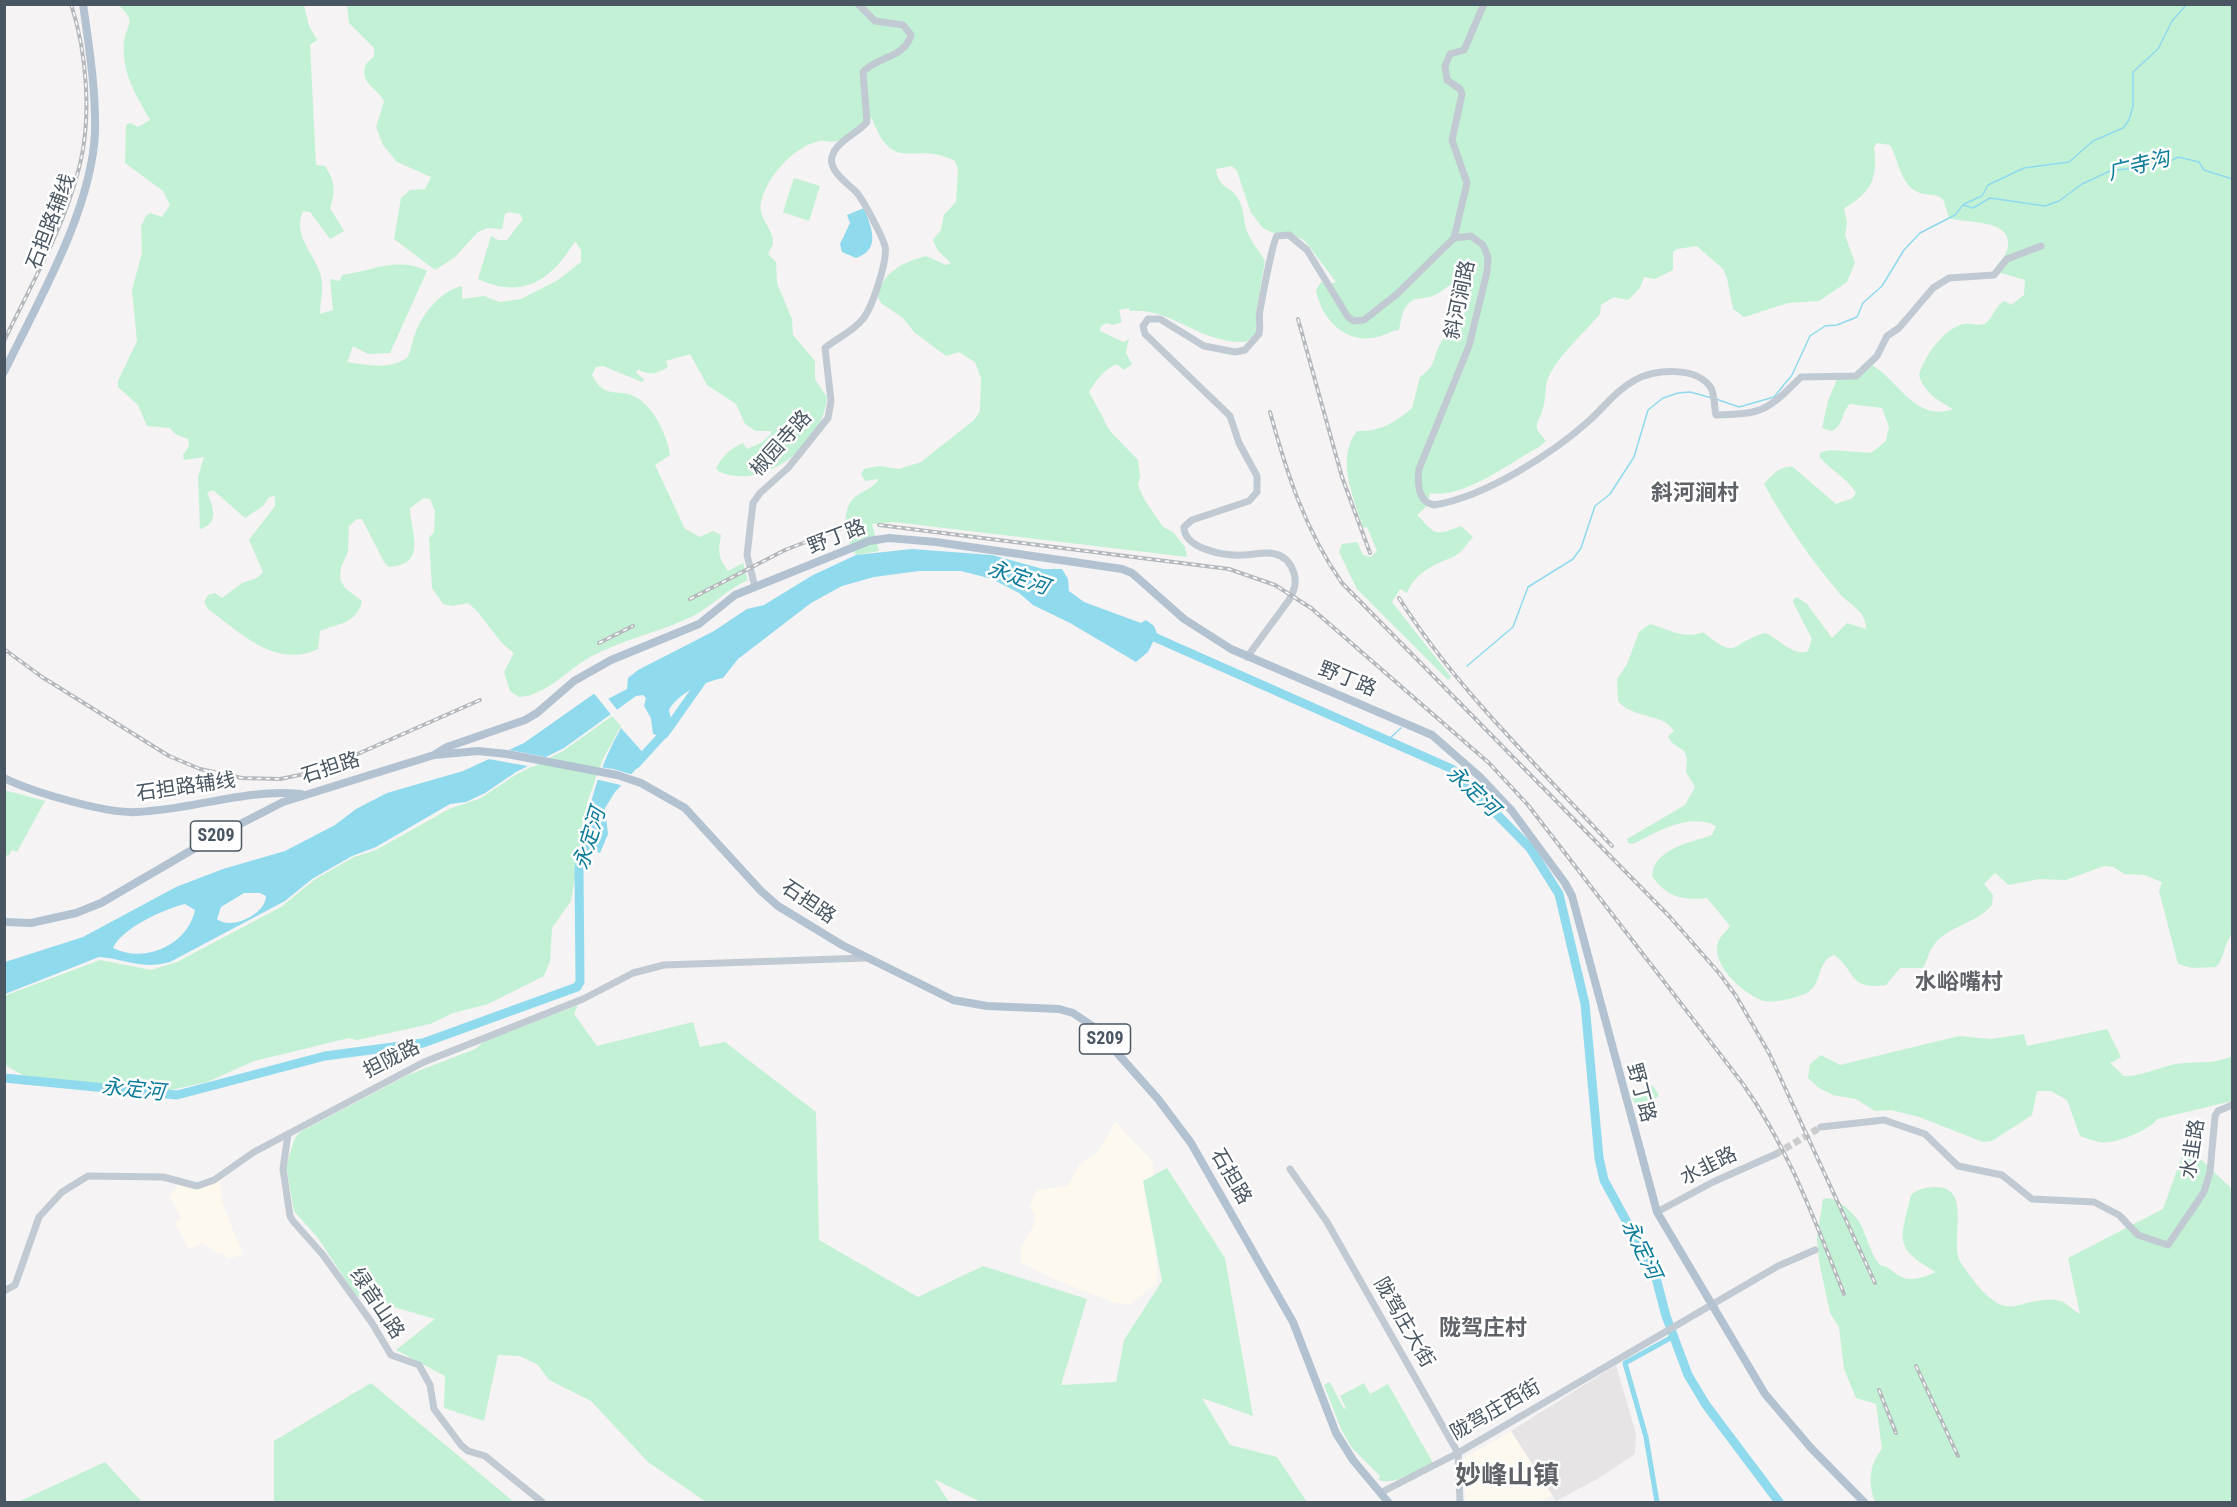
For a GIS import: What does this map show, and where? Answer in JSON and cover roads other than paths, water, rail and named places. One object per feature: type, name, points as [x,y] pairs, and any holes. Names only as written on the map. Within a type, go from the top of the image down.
[{"type":"main road","name":"石担路辅线","points":[[4,372],[82,202],[90,165],[95,101],[82,4]]},
{"type":"main road","name":"野丁路","points":[[434,755],[447,747],[525,720],[537,713],[574,681],[611,660],[688,630],[735,595],[793,574],[869,541],[889,538],[936,542],[1122,569],[1141,580],[1184,619],[1247,657],[1432,735],[1480,777],[1512,811],[1565,883],[1576,909],[1610,1042],[1658,1212],[1711,1307],[1765,1394],[1799,1436],[1864,1503]]},
{"type":"main road","name":"石担路","points":[[4,922],[31,923],[56,918],[101,903],[235,825],[305,794],[434,755],[477,751],[507,754],[617,775],[641,783],[685,808],[761,891],[778,906],[813,928],[953,1000],[987,1006],[1059,1009],[1084,1019],[1102,1036],[1158,1099],[1191,1143],[1290,1314],[1336,1433],[1353,1460],[1389,1503]]},
{"type":"main road","name":"石担路辅线","points":[[4,778],[69,798],[126,812],[151,811],[278,791],[305,794]]},
{"type":"street","name":"椒园寺路","points":[[755,587],[747,555],[756,498],[788,468],[825,422],[831,401],[825,348],[861,321],[871,308],[884,258],[885,247],[866,207],[841,178],[831,162],[837,148],[867,122],[863,79],[865,69],[896,55],[911,35],[903,25],[875,21],[858,4]]},
{"type":"street","points":[[1454,238],[1467,183],[1452,140],[1462,94],[1460,89],[1447,80],[1445,66],[1450,54],[1464,50],[1484,4]]},
{"type":"street","name":"斜河涧路","points":[[1247,657],[1294,592],[1295,576],[1289,562],[1277,554],[1240,556],[1223,553],[1195,544],[1187,536],[1184,527],[1192,520],[1239,506],[1254,496],[1258,486],[1257,476],[1239,443],[1230,416],[1145,334],[1144,324],[1152,318],[1160,320],[1204,346],[1235,352],[1245,350],[1259,334],[1259,311],[1269,272],[1271,246],[1274,238],[1281,234],[1293,238],[1307,250],[1348,317],[1358,321],[1364,320],[1396,294],[1454,238],[1471,236],[1483,244],[1488,257],[1487,272],[1469,346],[1419,469],[1419,490],[1428,504],[1441,504],[1472,494],[1526,465],[1573,434],[1636,379],[1665,372],[1694,374],[1706,382],[1716,415],[1744,414],[1772,406],[1801,377],[1856,376],[1877,356],[1887,336],[1899,328],[1933,288],[1949,278],[1994,275],[2007,259],[2041,246]]},
{"type":"street","name":"担陇路","points":[[4,1291],[15,1285],[39,1217],[46,1206],[88,1176],[163,1177],[197,1185],[214,1180],[254,1152],[424,1062],[583,999],[633,972],[664,965],[868,957]]},
{"type":"street","name":"水韭路","points":[[1821,1127],[1884,1120],[1924,1134],[1958,1166],[2002,1175],[2032,1199],[2094,1202],[2119,1215],[2138,1235],[2169,1245],[2204,1192],[2210,1172],[2215,1116],[2218,1111],[2232,1105]]},
{"type":"street","name":"绿音山路","points":[[288,1134],[283,1169],[290,1216],[293,1221],[340,1280],[391,1356],[420,1365],[425,1373],[434,1409],[453,1430],[461,1445],[468,1451],[485,1456],[542,1503]]},
{"type":"street","name":"水韭路","points":[[1658,1212],[1713,1182],[1776,1154]]},
{"type":"street","name":"陇驾庄大街","points":[[1290,1169],[1327,1222],[1458,1453],[1460,1503]]},
{"type":"street","name":"陇驾庄西街","points":[[1380,1493],[1458,1453],[1778,1266],[1815,1250]]},
{"type":"water","points":[[864,208],[871,230],[872,243],[864,254],[856,258],[842,252],[840,244],[850,223],[847,215]]},
{"type":"water","points":[[912,549],[992,555],[1043,569],[1062,569],[1068,579],[1069,591],[1084,602],[1141,623],[1146,620],[1154,626],[1157,634],[1148,652],[1136,662],[1070,623],[1033,605],[1019,593],[992,579],[961,571],[919,571],[874,577],[842,586],[811,603],[738,659],[723,678],[700,685],[679,698],[669,710],[673,728],[667,738],[653,734],[651,718],[644,706],[646,698],[643,695],[636,696],[564,748],[516,772],[485,793],[466,802],[450,804],[376,847],[352,856],[312,879],[285,901],[170,962],[150,965],[99,957],[5,994],[5,962],[83,937],[176,887],[223,869],[285,851],[335,825],[356,809],[387,793],[463,771],[524,743],[595,693],[602,702],[627,689],[628,678],[638,670],[714,631],[747,609],[764,605],[813,575],[856,555]],"holes":[[[244,893],[260,893],[266,896],[260,909],[239,922],[223,922],[217,919],[221,907]],[[185,904],[195,910],[184,933],[174,942],[163,948],[138,954],[113,948],[125,933],[134,927],[166,910]]]},
{"type":"water","points":[[621,728],[647,757],[615,792],[605,808],[608,834],[600,853],[583,846],[585,830],[601,771]]},
{"type":"waterway","points":[[1964,204],[1982,196],[1988,185],[2024,168],[2069,162],[2093,141],[2123,128],[2129,120],[2133,106],[2133,72],[2158,49],[2172,21],[2187,4]]},
{"type":"waterway","name":"广寺沟","points":[[1716,399],[1739,407],[1774,397],[1792,375],[1810,336],[1825,326],[1837,325],[1857,317],[1863,303],[1882,286],[1904,250],[1920,233],[1955,215],[1963,205],[1973,208],[1990,198],[2045,206],[2059,201],[2082,184],[2110,171],[2165,164],[2178,157],[2199,162],[2204,170],[2232,179]]},
{"type":"waterway","points":[[1467,666],[1513,627],[1528,587],[1573,559],[1581,548],[1595,506],[1610,494],[1634,457],[1648,410],[1663,398],[1678,393],[1690,392],[1712,398]]},
{"type":"waterway","name":"永定河","points":[[1145,633],[1452,769],[1530,848],[1559,894],[1585,1004],[1599,1158],[1604,1180],[1655,1274],[1666,1316],[1688,1375],[1706,1405],[1779,1502]]},
{"type":"waterway","name":"永定河","points":[[636,764],[668,729],[704,678]]},
{"type":"waterway","points":[[1387,741],[1401,728]]},
{"type":"waterway","name":"永定河","points":[[4,1078],[177,1095],[325,1056],[423,1043],[577,987],[580,982],[579,868],[588,836]]},
{"type":"waterway","points":[[1657,1502],[1646,1437],[1625,1363],[1674,1336]]},
{"type":"tunnel","points":[[1776,1154],[1821,1127]]},
{"type":"railway","points":[[4,341],[56,234],[73,190],[83,149],[86,86],[81,43],[71,4]]},
{"type":"railway","points":[[1298,319],[1342,477],[1370,553]]},
{"type":"railway","points":[[1270,412],[1298,501],[1318,543],[1342,583],[1670,917],[1736,996],[1769,1053],[1875,1283]]},
{"type":"railway","points":[[879,525],[1229,569],[1275,585],[1311,608],[1489,763],[1528,805],[1743,1084],[1788,1160],[1844,1294]]},
{"type":"railway","points":[[690,599],[785,550],[842,528]]},
{"type":"railway","points":[[1399,598],[1446,664],[1473,696],[1612,846]]},
{"type":"railway","points":[[599,643],[633,626]]},
{"type":"railway","points":[[4,649],[42,677],[169,756],[200,769],[242,778],[280,779],[319,771],[480,700]]},
{"type":"railway","points":[[1916,1366],[1958,1456]]},
{"type":"railway","points":[[1879,1390],[1896,1433]]},
{"type":"district","name":"斜河涧村","points":[[1695,494]]},
{"type":"district","name":"水峪嘴村","points":[[1959,983]]},
{"type":"district","name":"陇驾庄村","points":[[1483,1329]]},
{"type":"district","name":"妙峰山镇","points":[[1507,1477]]}]
